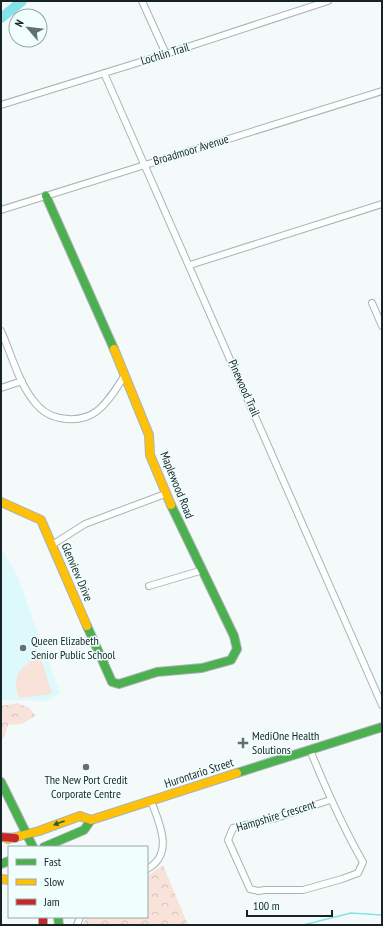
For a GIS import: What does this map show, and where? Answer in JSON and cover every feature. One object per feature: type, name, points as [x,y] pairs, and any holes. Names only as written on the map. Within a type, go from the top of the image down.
[{"type":"main road","name":"Maplewood Road","points":[[46,196],[125,375],[149,435],[150,455],[165,494],[234,636],[237,649],[231,660],[202,668],[157,672],[119,684],[112,682],[109,675]]},
{"type":"main road","name":"Glenview Drive","points":[[1,502],[23,510],[41,520],[109,675]]},
{"type":"main road","name":"Hurontario Street","points":[[46,846],[84,830],[91,820],[382,727]]},
{"type":"main road","points":[[1,782],[33,846]]},
{"type":"main road","name":"Hurontario Street","points":[[1,840],[16,838],[80,816],[91,820]]},
{"type":"main road","points":[[1,837],[16,838]]},
{"type":"street","points":[[142,1],[166,54]]},
{"type":"street","name":"Lochlin Trail","points":[[1,105],[166,54],[328,1]]},
{"type":"street","name":"Pinewood Trail","points":[[104,73],[190,265],[382,705]]},
{"type":"street","name":"Broadmoor Avenue","points":[[1,210],[382,91]]},
{"type":"street","points":[[190,265],[382,204]]},
{"type":"street","points":[[372,303],[382,326]]},
{"type":"street","points":[[1,331],[22,380],[33,400],[43,411],[56,417],[67,419],[84,419],[97,412],[108,402],[125,375]]},
{"type":"street","points":[[1,388],[22,380]]},
{"type":"street","points":[[52,545],[85,524],[165,494]]},
{"type":"street","points":[[149,586],[203,570]]},
{"type":"street","name":"Hampshire Crescent","points":[[310,750],[343,828],[363,862],[358,873],[302,890],[254,890],[248,885],[228,840],[233,828],[276,818],[330,800]]},
{"type":"street","points":[[148,868],[160,858],[163,847],[163,837],[150,801]]},
{"type":"shaded area","name":"Queen Elizabeth Senior Public School","points":[[1,549],[15,570],[60,693],[48,701],[1,700]]},
{"type":"green space","points":[[41,658],[52,694],[19,698],[16,684],[19,672],[34,660]]},
{"type":"green space","points":[[18,703],[29,708],[36,716],[21,724],[8,725],[4,738],[1,738],[1,706]]},
{"type":"green space","points":[[163,865],[188,925],[83,925],[86,918],[148,918],[148,875]]},
{"type":"waterway","points":[[1,18],[22,1]]},
{"type":"waterway","points":[[303,925],[351,913],[382,915]]},
{"type":"traffic: fast","points":[[46,196],[114,349]]},
{"type":"traffic: fast","points":[[87,626],[112,682],[119,684],[157,672],[202,668],[231,660],[237,649],[234,636],[171,505]]},
{"type":"traffic: fast","points":[[237,773],[382,727]]},
{"type":"traffic: fast","points":[[1,782],[33,846]]},
{"type":"traffic: fast","points":[[46,846],[84,830],[91,820]]},
{"type":"traffic: fast","points":[[1,864],[8,861]]},
{"type":"traffic: fast","points":[[58,918],[59,925]]},
{"type":"traffic: slow","points":[[114,349],[149,435],[150,455],[171,505]]},
{"type":"traffic: slow","points":[[1,502],[41,520],[87,626]]},
{"type":"traffic: slow","points":[[8,839],[39,831],[80,816],[91,820],[237,773]]},
{"type":"traffic: slow","points":[[1,879],[8,880]]},
{"type":"traffic: jam","points":[[1,837],[15,838]]},
{"type":"traffic: jam","points":[[43,918],[43,925]]},
{"type":"place","name":"Queen Elizabeth Senior Public School","points":[[23,648]]},
{"type":"place","name":"MediOne Health Solutions","points":[[243,743]]},
{"type":"place","name":"The New Port Credit Corporate Centre","points":[[86,767]]}]
